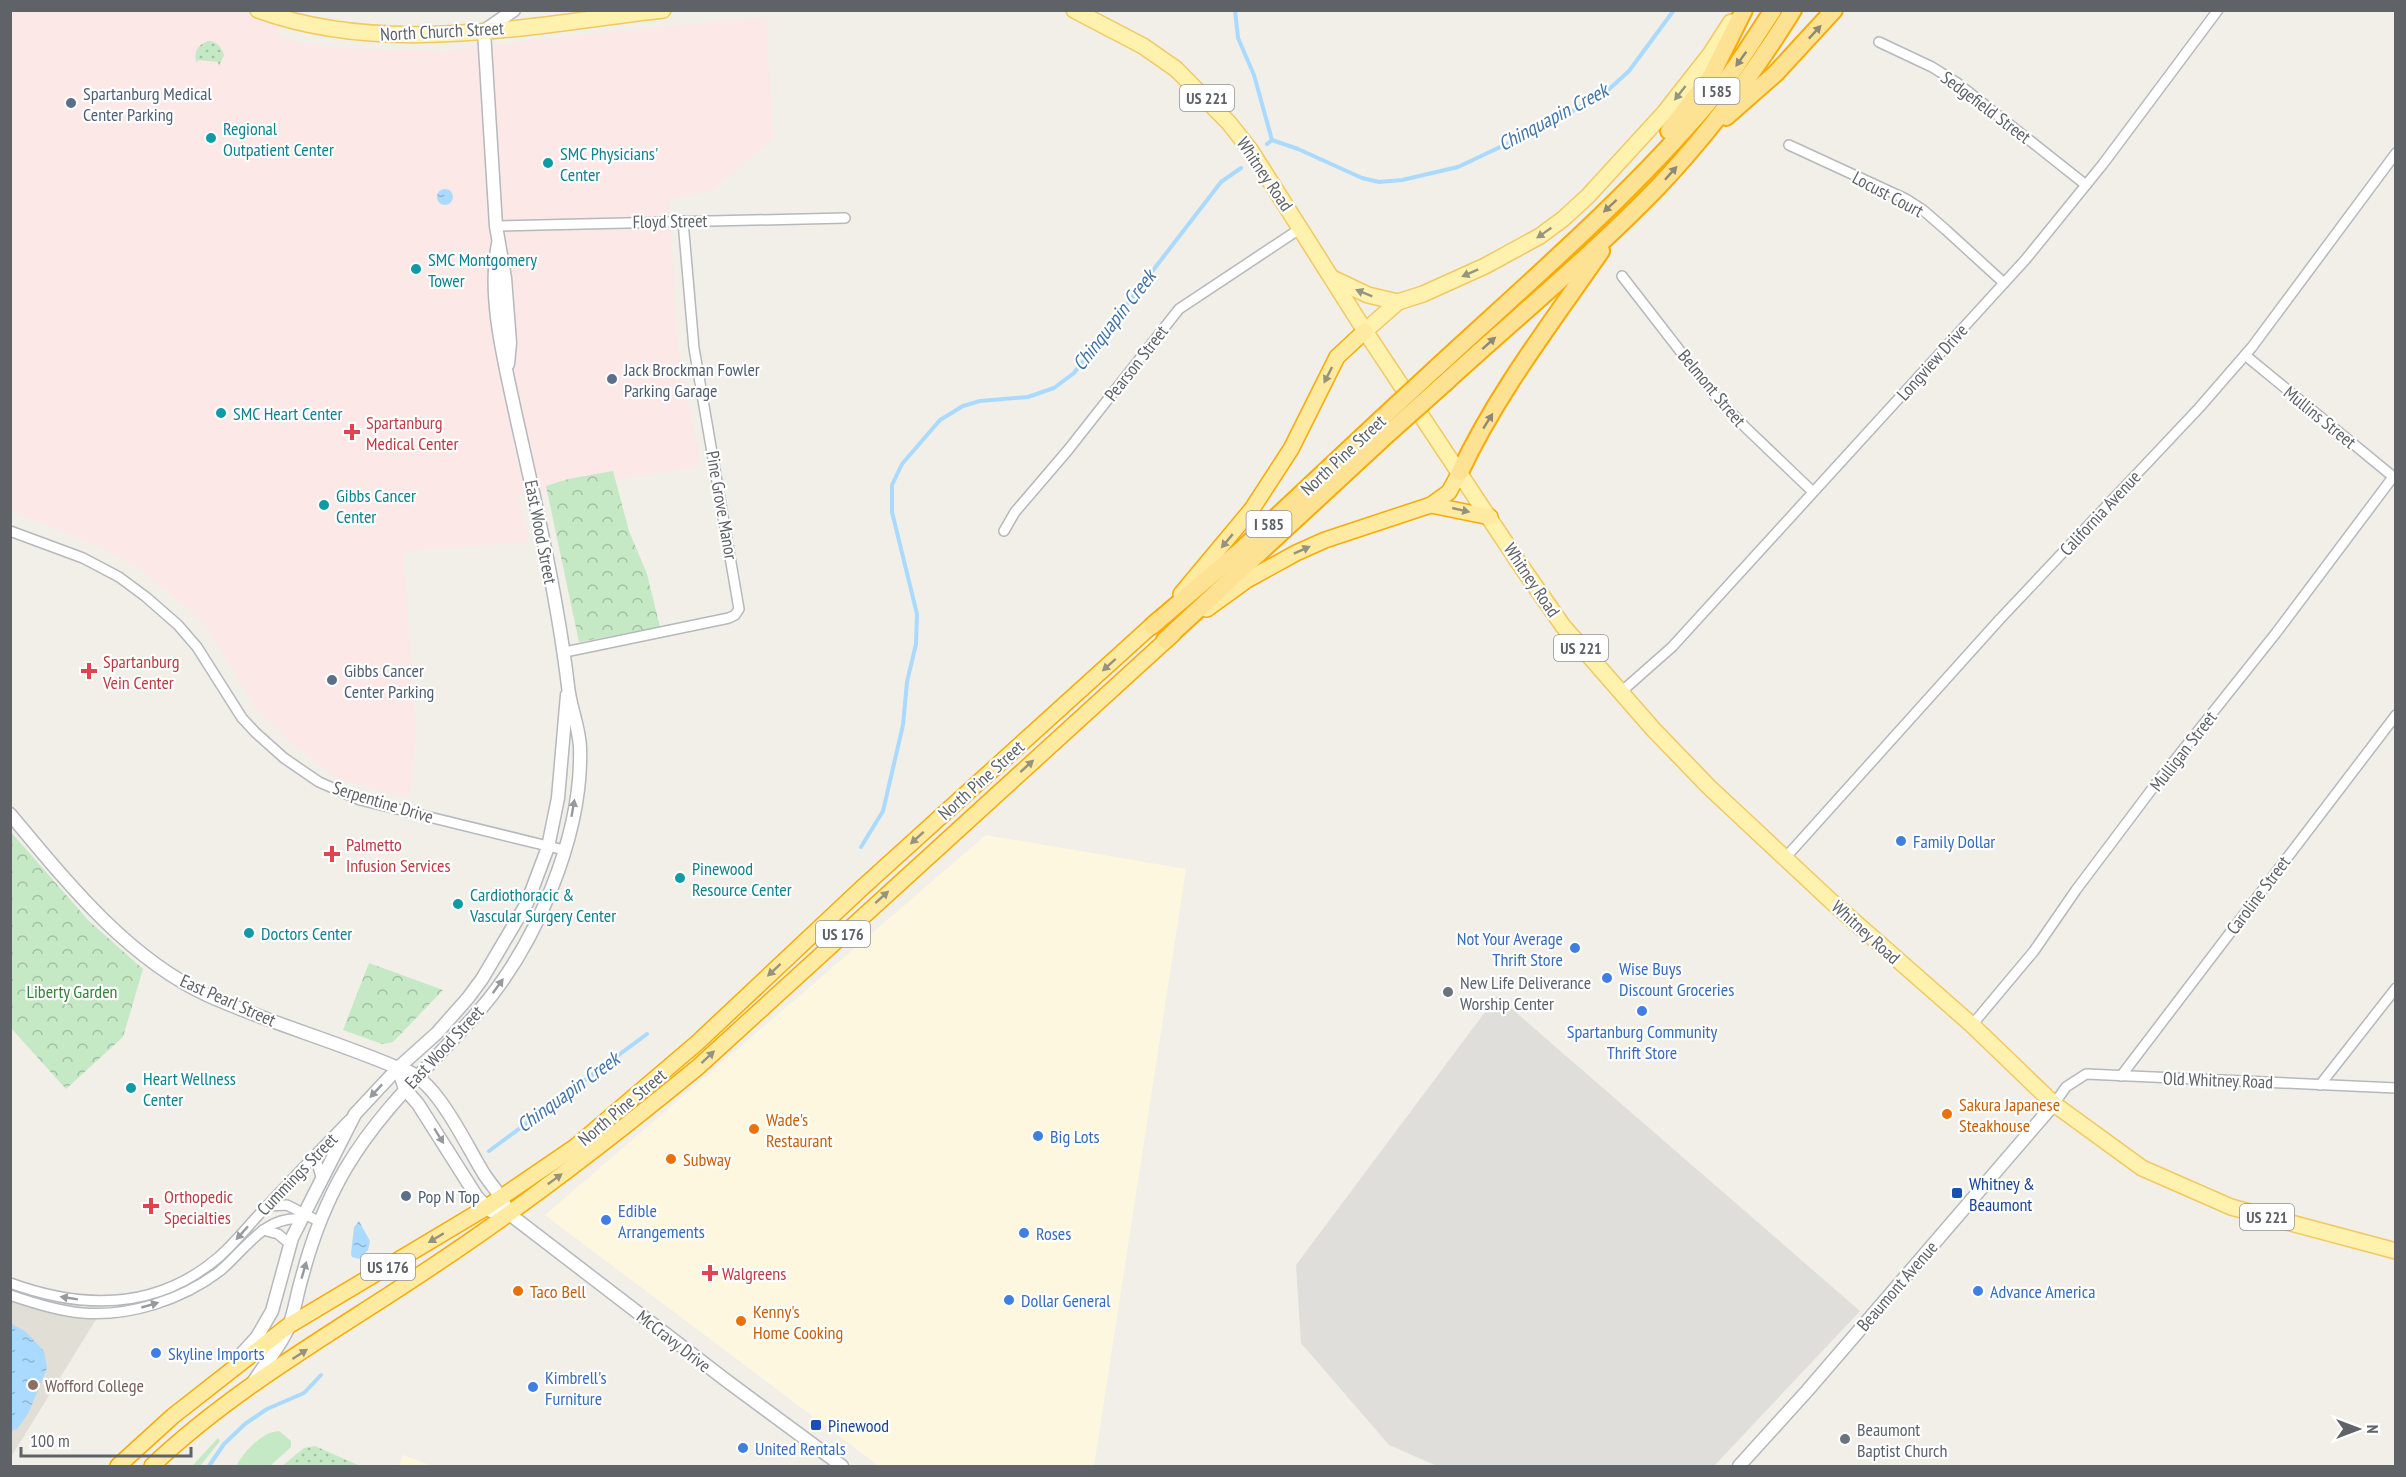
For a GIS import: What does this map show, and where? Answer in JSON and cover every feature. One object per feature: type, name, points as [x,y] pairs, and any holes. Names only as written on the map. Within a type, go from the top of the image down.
[{"type":"highway","points":[[1651,164],[1664,137],[1710,78],[1744,10]]},
{"type":"highway","name":"North Pine Street","points":[[1441,375],[1606,210],[1708,103],[1745,54],[1773,10]]},
{"type":"highway","name":"North Pine Street","points":[[118,1467],[173,1416],[288,1326],[503,1197],[575,1147],[697,1043],[863,887],[1152,626],[1441,375],[1618,226],[1693,148],[1755,67],[1793,10]]},
{"type":"highway","points":[[1693,148],[1776,73],[1834,10]]},
{"type":"highway","points":[[1165,640],[1247,580],[1296,553],[1325,540],[1431,505],[1449,492],[1472,448],[1542,334],[1618,226]]},
{"type":"highway","points":[[1152,626],[1229,539],[1252,509],[1291,449],[1337,357],[1365,331]]},
{"type":"highway","name":"North Pine Street","points":[[152,1467],[194,1430],[251,1386],[436,1265],[611,1137],[698,1067],[1165,640],[1386,425]]},
{"type":"highway","points":[[1431,505],[1490,517]]},
{"type":"main road","name":"North Church Street","points":[[258,10],[281,19],[316,27],[392,36],[484,30],[663,10]]},
{"type":"main road","name":"Whitney Road","points":[[1074,10],[1143,46],[1176,69],[1204,94],[1251,151],[1365,331],[1563,626],[1621,692],[1684,762],[1864,931],[1972,1025],[2054,1104]]},
{"type":"main road","points":[[1365,331],[1398,302],[1423,294],[1485,266],[1540,236],[1563,219],[1588,196],[1664,113],[1711,53],[1729,27],[1736,10]]},
{"type":"main road","points":[[1332,278],[1368,295],[1398,302]]},
{"type":"main road","name":"US 221","points":[[2054,1104],[2142,1168],[2184,1187],[2231,1207],[2396,1251]]},
{"type":"street","points":[[484,30],[514,10]]},
{"type":"street","name":"Longview Drive","points":[[1621,692],[1671,647],[2004,283],[2086,185],[2218,10]]},
{"type":"street","name":"East Wood Street","points":[[221,1377],[266,1324],[277,1296],[290,1244],[321,1177],[355,1114],[398,1068],[437,1033],[482,979],[527,903],[548,847],[558,798],[568,691],[565,652],[507,374],[510,344],[505,278],[496,226],[484,30]]},
{"type":"street","name":"Sedgefield Street","points":[[1878,42],[1932,67],[1956,82],[2086,185]]},
{"type":"street","name":"Locust Court","points":[[1789,145],[1906,199],[1923,210],[2004,283]]},
{"type":"street","name":"California Avenue","points":[[1786,857],[1992,627],[2199,408],[2245,355],[2396,153]]},
{"type":"street","name":"Floyd Street","points":[[496,226],[845,218]]},
{"type":"street","name":"Pine Grove Manor","points":[[565,652],[729,618],[739,609],[740,603],[694,348],[683,221]]},
{"type":"street","name":"Pearson Street","points":[[1004,531],[1015,512],[1074,442],[1179,309],[1300,228]]},
{"type":"street","name":"Belmont Street","points":[[1622,276],[1715,396],[1812,491]]},
{"type":"street","name":"Mullins Street","points":[[2245,355],[2394,478]]},
{"type":"street","name":"Mulligan Street","points":[[1972,1025],[2034,951],[2076,890],[2155,785],[2276,633],[2394,478]]},
{"type":"street","name":"Serpentine Drive","points":[[10,531],[83,558],[118,577],[146,597],[197,647],[242,718],[255,732],[284,758],[319,782],[360,800],[564,850]]},
{"type":"street","name":"East Wood Street","points":[[251,1386],[288,1326],[320,1222],[357,1150],[382,1115],[416,1076],[481,1008],[510,969],[544,907],[564,850],[575,802],[580,748],[575,713],[568,691]]},
{"type":"street","name":"Caroline Street","points":[[2121,1076],[2396,715]]},
{"type":"street","name":"East Pearl Street","points":[[10,814],[98,913],[138,950],[184,982],[240,1008],[398,1068],[408,1069],[440,1102],[485,1175],[503,1197],[508,1213]]},
{"type":"street","points":[[2320,1085],[2396,988]]},
{"type":"street","points":[[398,1068],[405,1089],[418,1104],[468,1186],[491,1211],[508,1213]]},
{"type":"street","name":"Old Whitney Road","points":[[2054,1104],[2066,1087],[2086,1074],[2396,1088]]},
{"type":"street","name":"Beaumont Avenue","points":[[1739,1467],[2054,1104]]},
{"type":"street","name":"Cummings Street","points":[[10,1283],[60,1297],[99,1302],[128,1300],[149,1295],[186,1280],[204,1269],[231,1245],[355,1114]]},
{"type":"street","points":[[315,1155],[321,1177]]},
{"type":"street","points":[[267,1206],[287,1205],[303,1216],[320,1222]]},
{"type":"street","name":"McCravy Drive","points":[[508,1213],[842,1467]]},
{"type":"street","name":"Cummings Street","points":[[10,1295],[79,1313],[116,1312],[141,1308],[165,1301],[203,1282],[220,1270],[263,1230],[281,1219],[303,1216]]},
{"type":"street","points":[[263,1230],[278,1234],[290,1244]]},
{"type":"shaded area","name":"Spartanburg Medical Center","points":[[10,11],[285,11],[276,36],[298,42],[352,49],[444,51],[766,17],[773,138],[712,191],[669,199],[678,349],[701,466],[518,496],[529,542],[403,551],[416,736],[409,796],[394,795],[334,777],[258,711],[204,623],[143,571],[105,549],[11,510]]},
{"type":"shaded area","points":[[986,835],[1186,869],[1094,1466],[879,1466],[545,1215]]},
{"type":"shaded area","points":[[1497,996],[1860,1311],[1714,1466],[1437,1466],[1389,1445],[1301,1343],[1296,1265]]},
{"type":"shaded area","name":"Wofford College","points":[[11,1281],[100,1313],[11,1457]]},
{"type":"shaded area","points":[[403,1455],[432,1466],[399,1466]]},
{"type":"green space","points":[[208,41],[216,43],[223,52],[219,66],[218,62],[198,60],[197,63],[195,56],[197,50]]},
{"type":"green space","points":[[613,471],[629,531],[647,574],[660,627],[579,642],[546,486],[568,479]]},
{"type":"green space","name":"Liberty Garden","points":[[10,831],[89,921],[143,969],[123,1037],[66,1089],[11,1028]]},
{"type":"green space","points":[[369,963],[443,990],[393,1042],[382,1044],[343,1030]]},
{"type":"green space","points":[[279,1431],[291,1441],[291,1447],[270,1466],[236,1466],[248,1449],[260,1439]]},
{"type":"green space","points":[[218,1438],[220,1441],[200,1466],[192,1466]]},
{"type":"green space","points":[[315,1446],[360,1466],[282,1466],[304,1448]]},
{"type":"water","points":[[445,189],[451,191],[453,197],[451,203],[445,205],[439,203],[437,197],[439,191]]},
{"type":"water","points":[[359,1221],[370,1241],[368,1250],[359,1259],[352,1257],[351,1254],[354,1227]]},
{"type":"water","points":[[10,1323],[26,1332],[44,1351],[47,1368],[28,1414],[17,1429],[11,1431]]},
{"type":"waterway","points":[[1235,10],[1238,38],[1254,75],[1272,140]]},
{"type":"waterway","name":"Chinquapin Creek","points":[[1272,140],[1298,149],[1362,178],[1379,182],[1402,180],[1458,167],[1559,119],[1607,91],[1629,71],[1674,10]]},
{"type":"waterway","name":"Chinquapin Creek","points":[[1267,144],[1272,140]]},
{"type":"waterway","name":"Chinquapin Creek","points":[[861,847],[883,811],[903,725],[907,682],[916,644],[917,614],[892,512],[892,485],[902,464],[940,420],[963,406],[980,401],[1028,397],[1054,388],[1074,373],[1221,182],[1241,168]]},
{"type":"waterway","name":"Chinquapin Creek","points":[[489,1151],[647,1034]]},
{"type":"waterway","name":"Chinquapin Creek","points":[[209,1466],[224,1444],[245,1424],[267,1409],[304,1393],[321,1375]]},
{"type":"place","name":"Spartanburg Medical Center Parking","points":[[71,103]]},
{"type":"place","name":"Regional Outpatient Center","points":[[211,138]]},
{"type":"place","name":"SMC Physicians' Center","points":[[548,163]]},
{"type":"place","name":"SMC Montgomery Tower","points":[[416,269]]},
{"type":"place","name":"Jack Brockman Fowler Parking Garage","points":[[612,379]]},
{"type":"place","name":"SMC Heart Center","points":[[221,413]]},
{"type":"place","name":"Spartanburg Medical Center","points":[[352,432]]},
{"type":"place","name":"Gibbs Cancer Center","points":[[324,505]]},
{"type":"place","name":"Spartanburg Vein Center","points":[[89,671]]},
{"type":"place","name":"Gibbs Cancer Center Parking","points":[[332,680]]},
{"type":"place","name":"Family Dollar","points":[[1901,841]]},
{"type":"place","name":"Palmetto Infusion Services","points":[[332,854]]},
{"type":"place","name":"Pinewood Resource Center","points":[[680,878]]},
{"type":"place","name":"Cardiothoracic & Vascular Surgery Center","points":[[458,904]]},
{"type":"place","name":"Doctors Center","points":[[249,933]]},
{"type":"place","name":"Not Your Average Thrift Store","points":[[1575,948]]},
{"type":"place","name":"Wise Buys Discount Groceries","points":[[1607,978]]},
{"type":"place","name":"New Life Deliverance Worship Center","points":[[1448,992]]},
{"type":"place","name":"Spartanburg Community Thrift Store","points":[[1642,1011]]},
{"type":"place","name":"Heart Wellness Center","points":[[131,1088]]},
{"type":"place","name":"Sakura Japanese Steakhouse","points":[[1947,1114]]},
{"type":"place","name":"Wade's Restaurant","points":[[754,1129]]},
{"type":"place","name":"Big Lots","points":[[1038,1136]]},
{"type":"place","name":"Subway","points":[[671,1159]]},
{"type":"place","name":"Whitney & Beaumont","points":[[1957,1193]]},
{"type":"place","name":"Pop N Top","points":[[406,1196]]},
{"type":"place","name":"Orthopedic Specialties","points":[[151,1206]]},
{"type":"place","name":"Edible Arrangements","points":[[606,1220]]},
{"type":"place","name":"Roses","points":[[1024,1233]]},
{"type":"place","name":"Walgreens","points":[[710,1273]]},
{"type":"place","name":"Taco Bell","points":[[518,1291]]},
{"type":"place","name":"Advance America","points":[[1978,1291]]},
{"type":"place","name":"Dollar General","points":[[1009,1300]]},
{"type":"place","name":"Kenny's Home Cooking","points":[[741,1321]]},
{"type":"place","name":"Skyline Imports","points":[[156,1353]]},
{"type":"place","name":"Wofford College","points":[[33,1385]]},
{"type":"place","name":"Kimbrell's Furniture","points":[[533,1387]]},
{"type":"place","name":"Pinewood","points":[[816,1425]]},
{"type":"place","name":"Beaumont Baptist Church","points":[[1845,1439]]},
{"type":"place","name":"United Rentals","points":[[743,1448]]}]
